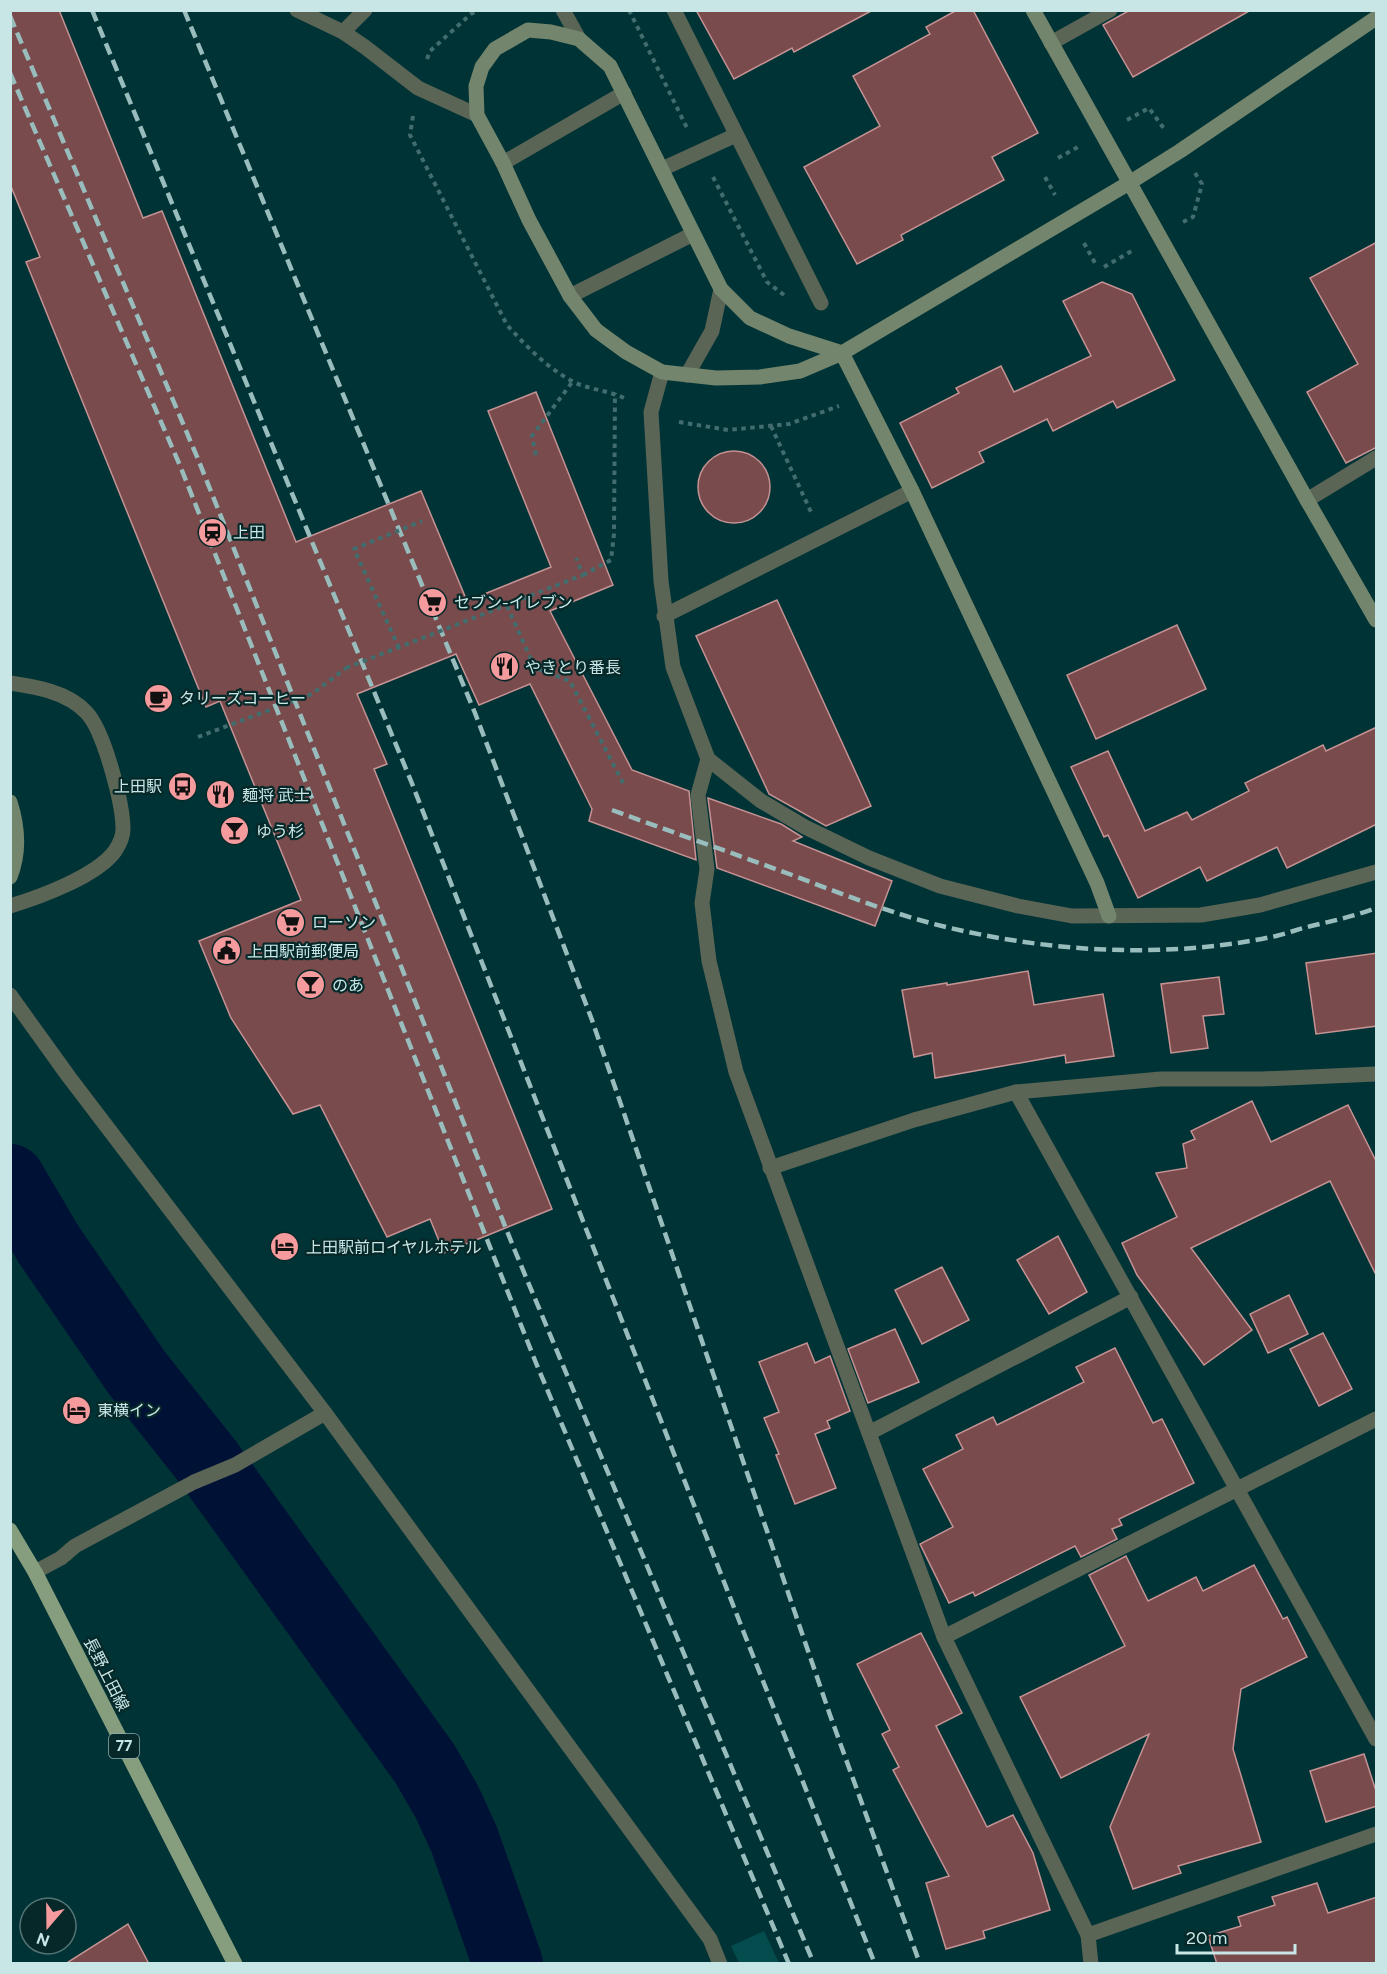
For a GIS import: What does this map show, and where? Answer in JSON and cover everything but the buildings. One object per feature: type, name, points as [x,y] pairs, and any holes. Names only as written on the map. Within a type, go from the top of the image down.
[{"type":"main road","name":"長野上田線","points":[[10,1530],[35,1572],[235,1964]]},
{"type":"street","points":[[297,10],[344,32],[418,88],[477,114]]},
{"type":"street","points":[[344,32],[366,10]]},
{"type":"street","points":[[563,10],[579,39],[610,66],[721,289],[750,318],[789,336],[842,353],[912,491],[1097,883],[1108,916]]},
{"type":"street","points":[[674,10],[821,303]]},
{"type":"street","points":[[1033,10],[1307,500],[1377,620]]},
{"type":"street","points":[[1051,44],[1110,10]]},
{"type":"street","points":[[579,39],[552,32],[528,30],[495,49],[482,67],[476,86],[477,114],[529,220],[570,296],[596,330],[626,352],[662,372],[716,378],[760,377],[800,371],[842,353],[1129,183],[1377,18]]},
{"type":"street","points":[[503,163],[624,93]]},
{"type":"street","points":[[662,169],[736,135]]},
{"type":"street","points":[[570,296],[693,234]]},
{"type":"street","points":[[687,375],[712,331],[721,289]]},
{"type":"street","points":[[662,372],[651,412],[664,616],[673,667],[708,759],[761,801],[806,828],[869,858],[940,886],[1018,906],[1072,916],[1201,915],[1260,905],[1377,872]]},
{"type":"street","points":[[1307,500],[1377,458]]},
{"type":"street","points":[[664,616],[912,491]]},
{"type":"street","points":[[10,683],[60,694],[87,712],[98,729],[105,748],[119,803],[123,831],[115,851],[100,865],[52,891],[10,906]]},
{"type":"street","points":[[708,759],[698,795],[706,869],[702,903],[709,961],[736,1072],[944,1637],[1088,1935],[1091,1964]]},
{"type":"street","points":[[10,802],[17,832],[16,860],[10,877]]},
{"type":"street","points":[[10,995],[69,1077],[325,1413],[710,1939],[720,1964]]},
{"type":"street","points":[[770,1168],[914,1120],[1016,1092],[1161,1079],[1377,1074]]},
{"type":"street","points":[[1016,1092],[1377,1739]]},
{"type":"street","points":[[869,1433],[1131,1297]]},
{"type":"street","points":[[35,1572],[61,1558],[75,1546],[194,1482],[235,1465],[325,1413]]},
{"type":"street","points":[[944,1637],[1377,1419]]},
{"type":"street","points":[[1088,1935],[1377,1834]]},
{"type":"path","points":[[536,455],[532,436],[573,381]]},
{"type":"path","points":[[198,737],[312,694],[346,668],[507,606],[583,575],[611,560],[614,534],[615,393]]},
{"type":"path","points":[[770,426],[823,534]]},
{"type":"path","points":[[399,648],[354,549],[422,521]]},
{"type":"path","points":[[576,558],[583,575]]},
{"type":"path","points":[[507,606],[535,668],[570,681],[624,785]]},
{"type":"shaded area","points":[[764,1931],[779,1963],[739,1963],[731,1946]]},
{"type":"waterway","points":[[10,1179],[49,1245],[137,1373],[207,1461],[425,1764],[447,1802],[464,1839],[508,1964]]},
{"type":"railway","points":[[92,10],[411,781],[875,1964]]},
{"type":"railway","points":[[184,10],[475,713],[592,1020],[830,1715],[920,1964]]},
{"type":"railway","points":[[10,16],[198,459],[515,1251],[814,1964]]},
{"type":"railway","points":[[10,73],[181,468],[536,1363],[789,1964]]},
{"type":"railway","points":[[612,810],[898,913],[976,934],[1018,941],[1104,950],[1191,948],[1234,944],[1276,936],[1376,908]]},
{"type":"place","name":"上田","points":[[212,532]]},
{"type":"place","name":"セブン-イレブン","points":[[433,602]]},
{"type":"place","name":"やきとり番長","points":[[504,667]]},
{"type":"place","name":"タリーズコーヒー","points":[[158,698]]},
{"type":"place","name":"上田駅","points":[[183,786]]},
{"type":"place","name":"麺将 武士","points":[[221,795]]},
{"type":"place","name":"ゆう杉","points":[[235,831]]},
{"type":"place","name":"ローソン","points":[[291,922]]},
{"type":"place","name":"上田駅前郵便局","points":[[226,951]]},
{"type":"place","name":"のあ","points":[[311,985]]},
{"type":"place","name":"上田駅前ロイヤルホテル","points":[[285,1247]]},
{"type":"place","name":"東横イン","points":[[76,1410]]}]
